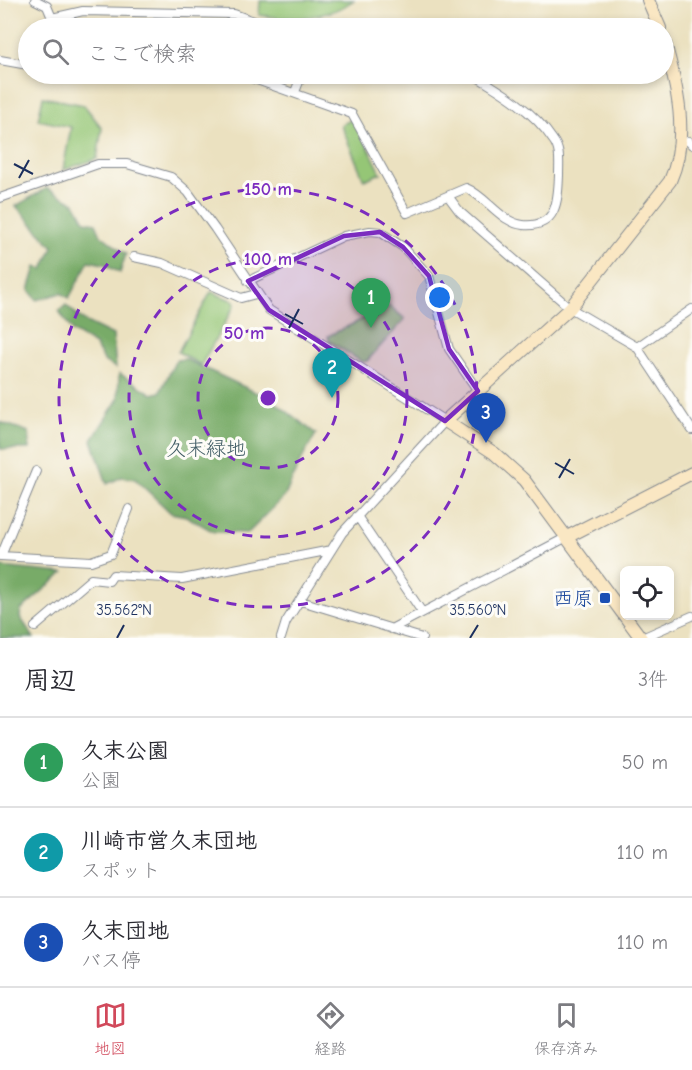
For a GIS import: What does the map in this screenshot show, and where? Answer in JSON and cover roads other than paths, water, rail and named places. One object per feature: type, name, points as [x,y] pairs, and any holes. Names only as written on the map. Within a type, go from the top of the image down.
[{"type":"street","points":[[35,0],[47,6],[52,18],[83,11],[234,14],[245,18]]},
{"type":"street","points":[[648,0],[656,18]]},
{"type":"street","points":[[0,60],[18,63]]},
{"type":"street","points":[[271,84],[352,114],[405,212],[466,188],[478,193],[508,219],[521,225],[537,224],[549,218],[558,206],[559,153],[556,143],[510,96],[489,84]]},
{"type":"street","points":[[295,92],[298,84]]},
{"type":"street","points":[[281,638],[286,622],[331,550],[357,516],[445,421],[570,308],[662,193],[688,141],[674,84]]},
{"type":"street","points":[[0,198],[98,164],[127,164],[171,177],[188,192],[215,228],[248,282],[269,310],[445,421],[510,467],[535,493],[641,638],[692,616]]},
{"type":"street","points":[[448,196],[460,212],[570,308],[637,347],[692,430]]},
{"type":"street","points":[[248,282],[344,236],[370,231],[380,232],[403,247],[429,276],[449,349],[478,391]]},
{"type":"street","points":[[134,257],[162,263],[242,298],[256,294]]},
{"type":"street","points":[[637,347],[692,309]]},
{"type":"street","points":[[36,471],[0,556],[91,561],[111,554],[129,509]]},
{"type":"street","points":[[392,629],[692,473]]},
{"type":"street","points":[[357,516],[422,612]]},
{"type":"street","points":[[35,627],[91,579],[109,581],[113,576],[182,579],[331,550]]},
{"type":"street","points":[[301,601],[422,638]]},
{"type":"place","name":"久末公園","points":[[371,328]]},
{"type":"place","name":"川崎市営久末団地","points":[[332,398]]},
{"type":"place","name":"久末団地","points":[[486,443]]},
{"type":"place","name":"西原","points":[[605,598]]},
{"type":"park label","name":"久末緑地","points":[[206,448]]}]
